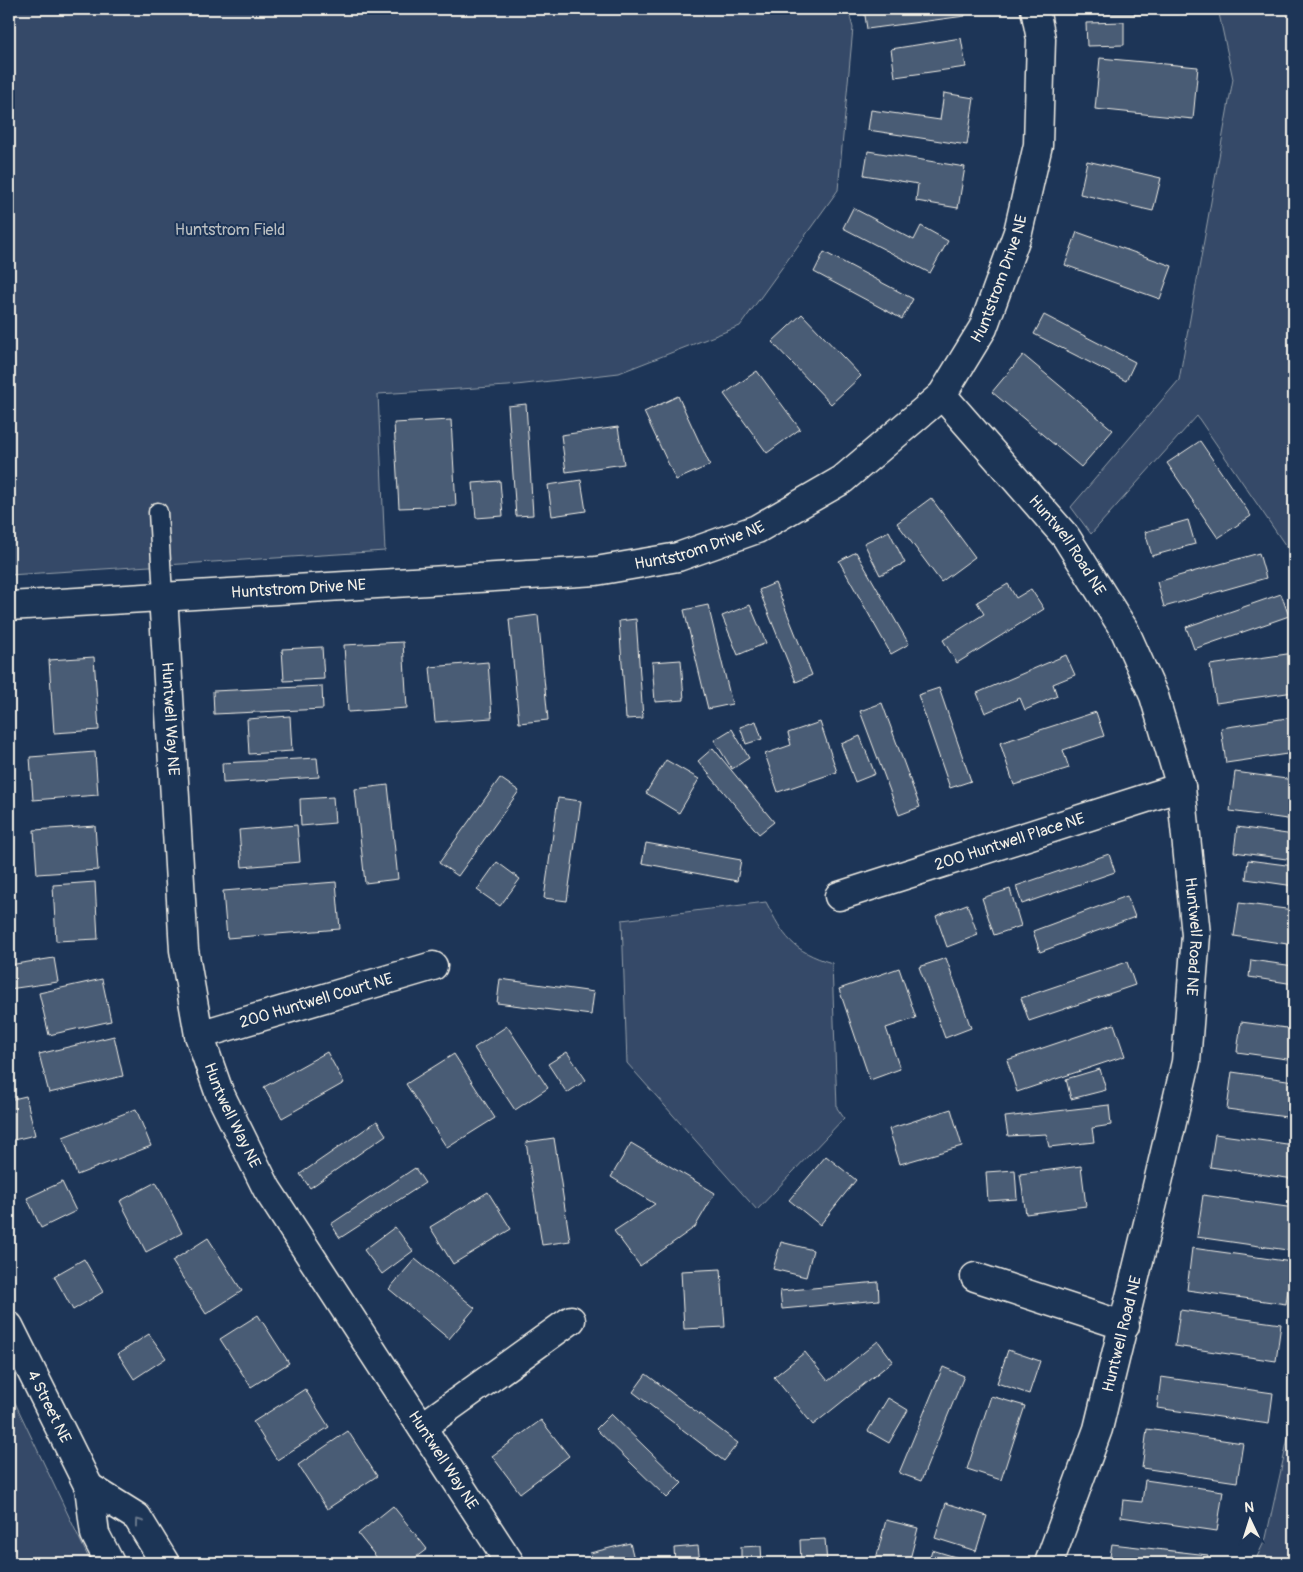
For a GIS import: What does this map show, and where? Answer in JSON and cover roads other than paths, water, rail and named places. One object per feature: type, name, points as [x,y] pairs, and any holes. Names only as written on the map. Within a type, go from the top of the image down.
[{"type":"street","name":"Huntstrom Drive NE","points":[[9,606],[596,570],[678,557],[757,529],[842,480],[942,395],[983,328],[1018,232],[1038,146],[1041,39],[1035,9]]},
{"type":"street","name":"Huntwell Road NE","points":[[942,395],[1066,537],[1125,631],[1154,696],[1181,787],[1196,934],[1186,1062],[1098,1429],[1049,1563]]},
{"type":"street","name":"Huntwell Way NE","points":[[163,596],[184,950],[199,1035],[219,1092],[266,1189],[510,1563]]},
{"type":"street","name":"200 Huntwell Place NE","points":[[839,896],[1181,787]]},
{"type":"street","name":"200 Huntwell Court NE","points":[[199,1035],[433,966]]},
{"type":"street","points":[[975,1278],[1124,1326]]},
{"type":"street","points":[[422,1427],[572,1320]]},
{"type":"street","name":"4 Street NE","points":[[9,1326],[89,1487],[95,1534],[110,1563]]},
{"type":"street","points":[[89,1487],[137,1517],[165,1563]]},
{"type":"lane","points":[[158,512],[163,596]]},
{"type":"park label","name":"Huntstrom Field","points":[[230,230]]}]
